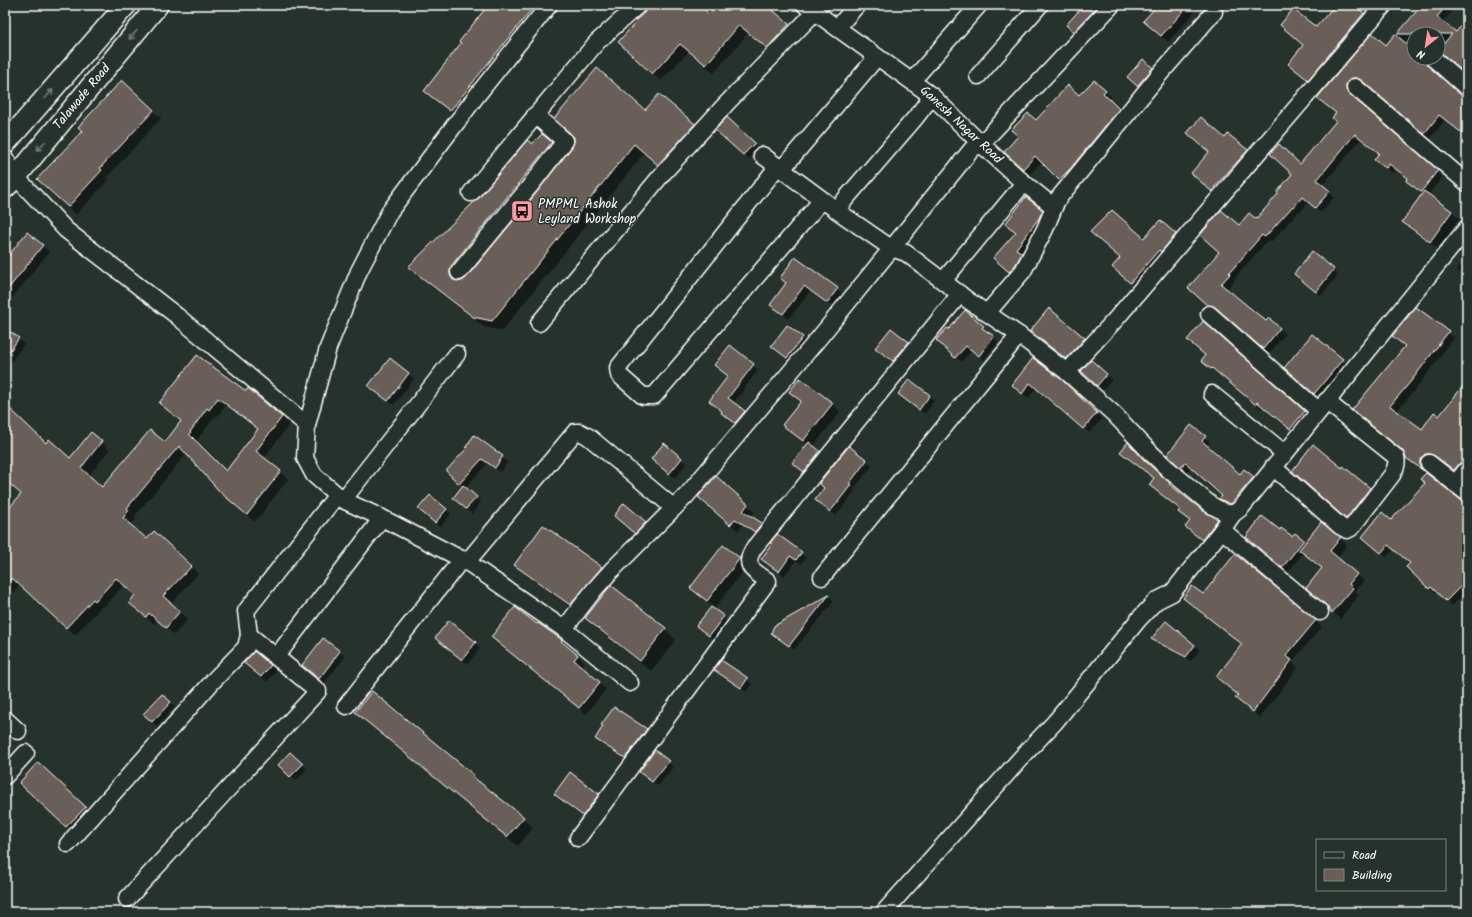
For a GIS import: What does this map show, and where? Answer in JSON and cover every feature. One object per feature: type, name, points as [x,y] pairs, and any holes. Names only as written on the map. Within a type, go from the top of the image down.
[{"type":"main road","name":"Talawade Road","points":[[5,144],[126,5]]},
{"type":"main road","name":"Talawade Road","points":[[10,182],[158,5]]},
{"type":"street","points":[[550,5],[478,94],[390,211],[360,271],[328,348],[308,425],[305,458],[314,475],[340,498],[464,560],[564,629],[630,683]]},
{"type":"street","points":[[470,193],[597,42],[638,5]]},
{"type":"street","points":[[837,28],[857,5]]},
{"type":"street","points":[[912,81],[979,5]]},
{"type":"street","points":[[564,629],[594,590],[687,495],[819,338],[972,149],[981,144],[1112,5]]},
{"type":"street","points":[[1067,372],[1115,320],[1384,5]]},
{"type":"street","points":[[978,76],[1036,6]]},
{"type":"street","points":[[539,323],[664,172],[810,9]]},
{"type":"street","name":"Ganesh Nagar Road","points":[[810,9],[932,96],[981,144],[1024,183],[1054,207]]},
{"type":"street","points":[[987,313],[1023,271],[1045,229],[1054,207],[1065,190],[1154,81],[1214,12]]},
{"type":"street","points":[[822,200],[654,396],[643,396],[619,375],[618,368],[780,168],[877,57]]},
{"type":"street","points":[[1441,66],[1467,88]]},
{"type":"street","points":[[1355,87],[1467,183]]},
{"type":"street","points":[[836,210],[911,123],[932,96]]},
{"type":"street","points":[[459,272],[530,186],[564,141],[535,115]]},
{"type":"street","points":[[762,155],[836,210],[891,248],[906,253],[943,282],[1019,335],[1067,372],[1114,414],[1168,469],[1211,505],[1224,512],[1233,514]]},
{"type":"street","points":[[5,158],[10,182],[66,230],[177,316],[308,425]]},
{"type":"street","points":[[943,282],[1024,183]]},
{"type":"street","points":[[884,912],[1020,759],[1055,722],[1156,601],[1172,593],[1233,514],[1241,508],[1467,228]]},
{"type":"street","points":[[578,838],[768,581],[751,569],[749,556],[754,548],[960,294]]},
{"type":"street","points":[[1209,314],[1323,406],[1396,457],[1397,461],[1392,475],[1347,530],[1340,526],[1273,467]]},
{"type":"street","points":[[822,577],[1019,335]]},
{"type":"street","points":[[68,844],[214,680],[246,647],[249,634],[246,611],[457,354]]},
{"type":"street","points":[[1212,394],[1284,454]]},
{"type":"street","points":[[346,706],[464,560],[575,432],[580,432],[588,437],[674,508]]},
{"type":"street","points":[[1429,463],[1461,488],[1467,469]]},
{"type":"street","points":[[283,648],[382,518]]},
{"type":"street","points":[[1222,530],[1320,612]]},
{"type":"street","points":[[127,899],[318,691],[249,634]]},
{"type":"street","points":[[5,719],[18,731]]},
{"type":"street","points":[[5,776],[26,753]]},
{"type":"building","points":[[488,5],[535,5],[450,111],[424,91]]},
{"type":"building","points":[[647,5],[700,5],[709,14],[716,5],[767,5],[789,24],[767,48],[739,25],[706,65],[680,44],[652,74],[618,42],[636,22],[635,21],[645,12]]},
{"type":"building","points":[[1084,5],[1099,5],[1074,32],[1066,25]]},
{"type":"building","points":[[1158,5],[1189,5],[1161,36],[1143,21]]},
{"type":"building","points":[[1335,5],[1354,5],[1364,13],[1308,80],[1288,64],[1303,45],[1280,25],[1293,9],[1316,27]]},
{"type":"building","points":[[1422,5],[1447,5],[1437,17],[1456,32],[1467,19],[1467,75],[1446,57],[1446,41],[1452,34],[1446,34],[1446,26],[1406,26],[1406,34],[1397,34]]},
{"type":"building","points":[[1372,33],[1386,45],[1395,34],[1406,43],[1406,66],[1428,66],[1461,95],[1467,97],[1467,137],[1439,115],[1424,134],[1361,80],[1352,78],[1348,81],[1346,90],[1349,94],[1438,170],[1421,192],[1406,181],[1408,178],[1389,164],[1386,168],[1374,160],[1379,153],[1355,134],[1317,180],[1330,191],[1315,208],[1302,197],[1265,237],[1262,235],[1221,284],[1266,321],[1269,318],[1280,328],[1263,349],[1215,307],[1207,305],[1188,288],[1219,252],[1200,235],[1221,210],[1239,225],[1249,213],[1256,219],[1278,194],[1277,192],[1292,174],[1270,154],[1279,144],[1300,164],[1336,121],[1332,118],[1336,113],[1317,98]]},
{"type":"building","points":[[1143,59],[1153,68],[1137,86],[1127,77]]},
{"type":"building","name":"PMPML Ashok Leyland Workshop","points":[[597,68],[645,110],[659,94],[695,124],[658,165],[634,144],[492,321],[473,317],[408,267],[478,199],[527,140],[532,144],[542,134],[552,142],[451,266],[450,275],[453,280],[462,281],[466,278],[572,147],[574,137],[554,119]]},
{"type":"building","points":[[122,80],[154,110],[100,168],[102,170],[68,207],[37,179],[82,131],[78,127]]},
{"type":"building","points":[[1094,80],[1106,90],[1103,93],[1119,109],[1070,169],[1059,180],[1035,156],[1023,169],[1004,152],[1018,136],[1011,130],[1028,113],[1036,120],[1068,85],[1079,95]]},
{"type":"building","points":[[727,117],[755,143],[743,155],[715,130]]},
{"type":"building","points":[[1201,117],[1225,138],[1228,134],[1248,150],[1211,191],[1191,173],[1209,152],[1187,133]]},
{"type":"building","points":[[1424,191],[1452,211],[1430,242],[1402,222]]},
{"type":"building","points":[[1026,197],[1043,210],[1039,218],[1016,249],[1022,253],[1016,264],[1009,272],[993,258],[1016,232],[1005,224]]},
{"type":"building","points":[[1112,210],[1144,238],[1160,220],[1176,234],[1161,252],[1159,250],[1130,283],[1112,267],[1120,258],[1090,232]]},
{"type":"building","points":[[27,232],[43,245],[5,293],[5,260]]},
{"type":"building","points":[[1312,251],[1334,269],[1316,292],[1294,274]]},
{"type":"building","points":[[795,257],[838,288],[827,303],[804,286],[783,314],[770,305],[786,283],[780,278]]},
{"type":"building","points":[[1416,307],[1449,331],[1412,380],[1390,406],[1422,429],[1434,412],[1439,416],[1467,381],[1467,460],[1460,463],[1454,470],[1435,456],[1425,454],[1420,461],[1420,467],[1424,471],[1406,458],[1402,450],[1352,410],[1405,346],[1392,336]]},
{"type":"building","points":[[1049,308],[1085,338],[1066,359],[1030,331]]},
{"type":"building","points":[[965,310],[984,326],[982,328],[994,336],[979,356],[966,346],[955,358],[936,340],[947,328],[949,329]]},
{"type":"building","points":[[1203,321],[1305,411],[1290,429],[1257,402],[1256,405],[1212,368],[1211,369],[1201,361],[1205,355],[1187,340]]},
{"type":"building","points":[[787,325],[803,337],[787,358],[771,346]]},
{"type":"building","points":[[5,328],[19,338],[5,358]]},
{"type":"building","points":[[891,328],[909,342],[893,361],[875,348]]},
{"type":"building","points":[[1312,334],[1343,359],[1314,394],[1284,368]]},
{"type":"building","points":[[730,345],[754,364],[728,398],[745,411],[735,423],[721,413],[722,411],[709,401],[728,376],[714,365]]},
{"type":"building","points":[[197,355],[246,391],[248,388],[282,417],[256,451],[281,471],[247,515],[221,493],[179,446],[127,508],[129,510],[123,518],[147,539],[154,531],[192,566],[163,596],[180,611],[166,628],[149,613],[146,617],[129,603],[135,595],[116,578],[95,601],[93,599],[66,628],[12,578],[5,586],[5,513],[21,494],[5,480],[5,404],[46,443],[49,439],[70,458],[91,432],[102,441],[81,468],[102,487],[150,430],[165,442],[181,421],[159,403]],"holes":[[[218,398],[258,429],[226,471],[189,434],[207,408],[209,410]]]},
{"type":"building","points":[[390,358],[409,373],[388,401],[368,386]]},
{"type":"building","points":[[1033,358],[1061,379],[1097,413],[1083,429],[1030,383],[1022,394],[1012,385]]},
{"type":"building","points":[[1091,360],[1107,374],[1097,386],[1081,371]]},
{"type":"building","points":[[800,378],[833,403],[803,441],[782,425],[801,401],[789,392]]},
{"type":"building","points":[[909,379],[930,395],[919,410],[898,394]]},
{"type":"building","points":[[1191,425],[1206,436],[1202,441],[1240,474],[1244,469],[1254,477],[1231,504],[1219,499],[1222,496],[1185,462],[1181,468],[1167,455]]},
{"type":"building","points":[[474,435],[503,456],[495,468],[482,459],[459,484],[446,471],[467,448],[466,447]]},
{"type":"building","points":[[809,442],[820,451],[804,472],[792,463]]},
{"type":"building","points":[[1128,442],[1144,460],[1170,483],[1169,484],[1205,512],[1218,519],[1202,540],[1185,527],[1190,521],[1178,512],[1180,509],[1149,485],[1154,478],[1120,452]]},
{"type":"building","points":[[664,443],[682,458],[669,474],[651,459]]},
{"type":"building","points":[[1313,444],[1342,468],[1343,466],[1370,488],[1346,519],[1292,471]]},
{"type":"building","points":[[849,446],[867,460],[849,484],[851,485],[830,512],[815,500],[824,488],[819,483]]},
{"type":"building","points":[[1426,473],[1461,500],[1467,502],[1467,580],[1446,601],[1431,587],[1429,589],[1406,567],[1410,563],[1388,545],[1381,553],[1362,537],[1382,512],[1391,520],[1425,483],[1420,479]]},
{"type":"building","points":[[716,476],[748,504],[743,511],[762,523],[755,532],[735,519],[730,525],[698,497]]},
{"type":"building","points":[[463,485],[477,497],[466,509],[453,498]]},
{"type":"building","points":[[430,495],[447,509],[435,523],[418,509]]},
{"type":"building","points":[[624,503],[646,522],[635,534],[614,516]]},
{"type":"building","points":[[1262,516],[1280,530],[1281,528],[1292,536],[1295,533],[1304,540],[1282,568],[1246,537]]},
{"type":"building","points":[[1321,522],[1341,537],[1330,551],[1357,574],[1349,584],[1353,588],[1332,613],[1326,605],[1306,588],[1322,568],[1299,550]]},
{"type":"building","points":[[543,525],[602,567],[570,605],[514,565]]},
{"type":"building","points":[[777,534],[802,552],[796,560],[790,556],[779,572],[761,559]]},
{"type":"building","points":[[723,545],[740,558],[707,601],[690,588]]},
{"type":"building","points":[[1235,554],[1316,620],[1286,656],[1292,660],[1253,712],[1235,698],[1238,695],[1216,677],[1242,644],[1183,598],[1192,586],[1203,594]]},
{"type":"building","points":[[611,585],[666,628],[640,661],[585,618]]},
{"type":"building","points":[[829,595],[789,646],[771,633],[774,626]]},
{"type":"building","points":[[515,607],[537,624],[538,623],[562,640],[561,641],[578,655],[574,660],[600,682],[579,708],[491,637]]},
{"type":"building","points":[[711,607],[724,616],[709,636],[696,626]]},
{"type":"building","points":[[449,620],[476,642],[462,660],[435,638]]},
{"type":"building","points":[[1166,621],[1195,645],[1186,657],[1151,639]]},
{"type":"building","points":[[323,638],[340,651],[319,679],[302,665]]},
{"type":"building","points":[[254,651],[271,665],[261,677],[244,663]]},
{"type":"building","points":[[721,660],[748,678],[741,688],[714,670]]},
{"type":"building","points":[[372,691],[474,775],[473,777],[524,817],[507,837],[355,712]]},
{"type":"building","points":[[162,694],[171,702],[152,722],[143,714]]},
{"type":"building","points":[[614,707],[647,729],[625,758],[595,739],[603,726],[601,725]]},
{"type":"building","points":[[655,750],[669,761],[652,782],[639,772]]},
{"type":"building","points":[[290,752],[303,764],[290,777],[278,765]]},
{"type":"building","points":[[38,762],[86,807],[66,827],[19,783]]},
{"type":"building","points":[[570,772],[599,794],[583,816],[554,794]]},
{"type":"place","name":"PMPML Ashok Leyland Workshop","points":[[522,211]]}]
